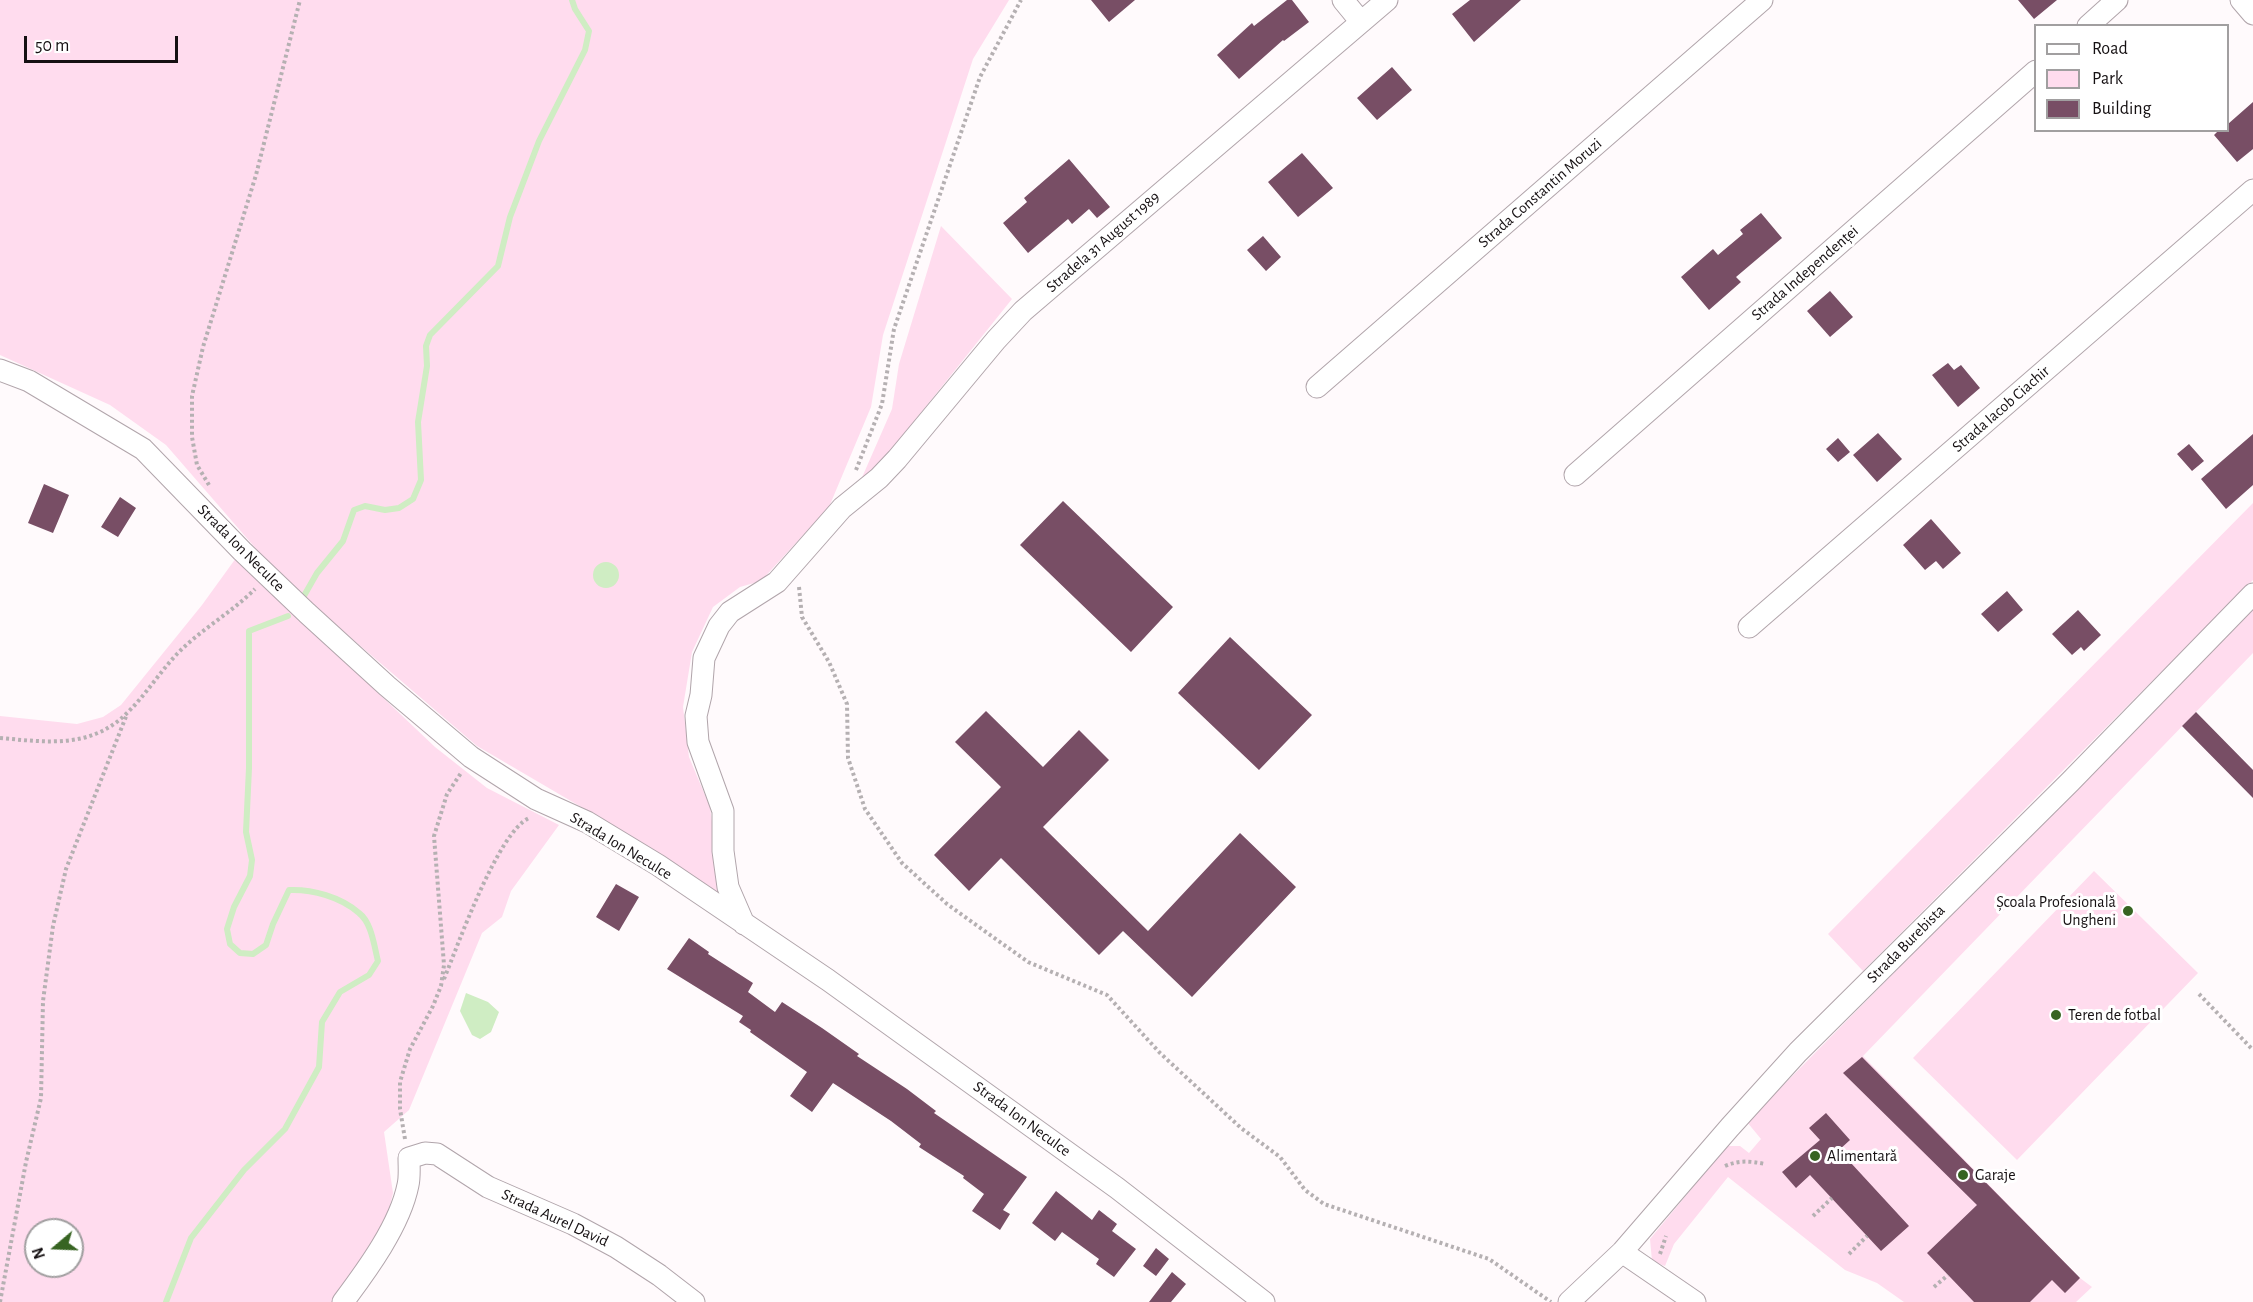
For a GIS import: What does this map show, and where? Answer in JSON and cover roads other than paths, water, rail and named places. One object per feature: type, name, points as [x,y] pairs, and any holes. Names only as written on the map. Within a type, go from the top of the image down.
[{"type":"street","points":[[1343,0],[1361,22]]},
{"type":"street","name":"Stradela 31 August 1989","points":[[744,924],[729,886],[723,851],[723,811],[698,742],[696,716],[704,658],[719,626],[730,612],[777,582],[842,508],[879,478],[1023,311],[1387,0]]},
{"type":"street","name":"Strada Constantin Moruzi","points":[[1317,387],[1762,0]]},
{"type":"street","points":[[2090,24],[2117,0]]},
{"type":"street","points":[[2241,0],[2253,14]]},
{"type":"street","name":"Strada Independenței","points":[[1575,475],[2034,73]]},
{"type":"street","name":"Strada Iacob Ciachir","points":[[1749,627],[2253,190]]},
{"type":"street","name":"Strada Ion Neculce","points":[[0,369],[29,381],[143,449],[268,576],[387,686],[471,757],[536,799],[586,822],[629,847],[828,980],[1117,1188],[1264,1302]]},
{"type":"street","name":"Strada Burebista","points":[[1569,1302],[1622,1252],[1730,1126],[1798,1052],[2070,782],[2253,594]]},
{"type":"street","name":"Strada Aurel David","points":[[343,1302],[381,1246],[404,1201],[409,1183],[409,1158],[424,1153],[438,1154],[488,1187],[573,1224],[616,1247],[659,1275],[694,1302]]},
{"type":"street","points":[[1622,1252],[1695,1302]]},
{"type":"waterway","points":[[301,601],[317,573],[343,541],[354,510],[365,506],[385,510],[399,508],[413,499],[421,480],[418,422],[427,366],[426,346],[430,335],[498,266],[510,217],[539,141],[585,50],[589,31],[572,0]]},
{"type":"waterway","points":[[166,1302],[191,1238],[244,1170],[285,1129],[319,1067],[322,1022],[340,992],[369,975],[378,961],[372,935],[363,917],[352,907],[335,898],[307,891],[289,890],[266,945],[253,954],[240,953],[230,944],[227,929],[234,907],[250,876],[252,860],[246,832],[249,768],[249,631],[288,616]]},
{"type":"place","name":"Școala Profesională Ungheni","points":[[2128,911]]},
{"type":"place","name":"Teren de fotbal","points":[[2056,1015]]},
{"type":"place","name":"Alimentară","points":[[1815,1156]]},
{"type":"place","name":"Garaje","points":[[1963,1175]]}]
